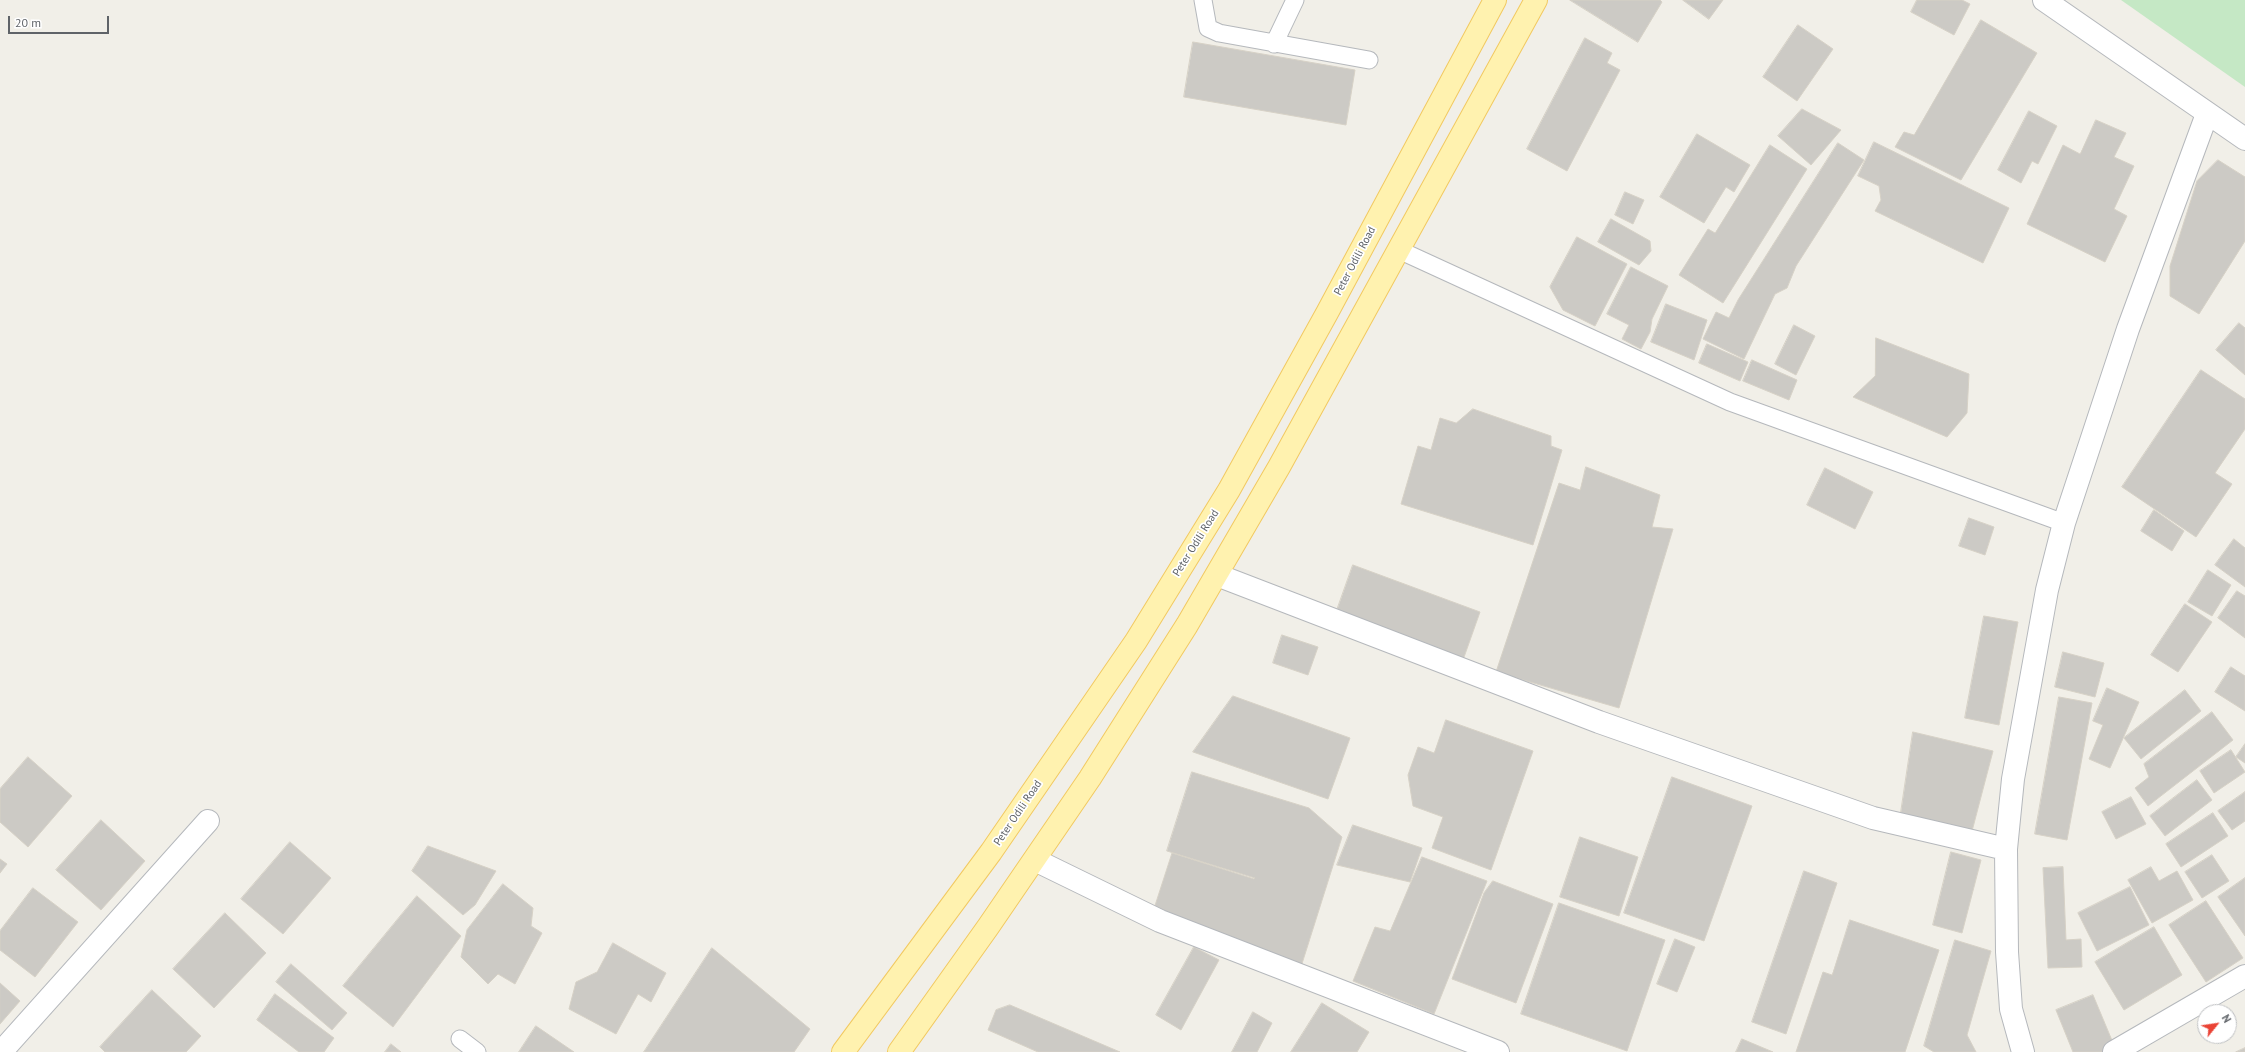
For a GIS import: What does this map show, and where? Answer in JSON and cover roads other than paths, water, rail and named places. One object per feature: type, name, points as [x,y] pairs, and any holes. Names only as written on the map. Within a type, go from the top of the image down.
[{"type":"main road","name":"Peter Odili Road","points":[[844,1052],[991,852],[1144,628],[1236,477],[1327,313],[1495,0]]},
{"type":"main road","points":[[899,1052],[1090,778],[1217,575],[1279,467],[1536,0]]},
{"type":"street","points":[[2044,0],[2245,139]]},
{"type":"street","points":[[2023,1052],[2011,1009],[2007,952],[2006,849],[2013,779],[2047,590],[2064,523],[2128,329],[2207,114]]},
{"type":"street","points":[[1217,575],[1598,722],[1873,818],[2006,849]]},
{"type":"street","points":[[1,1052],[208,821]]},
{"type":"street","points":[[1034,860],[1160,921],[1498,1052]]},
{"type":"street","points":[[2114,1052],[2245,976]]},
{"type":"lane","points":[[1203,0],[1208,28],[1219,33],[1369,60]]},
{"type":"lane","points":[[1274,44],[1295,0]]},
{"type":"lane","points":[[1399,250],[1730,402],[2064,523]]},
{"type":"lane","points":[[460,1039],[477,1052]]}]
